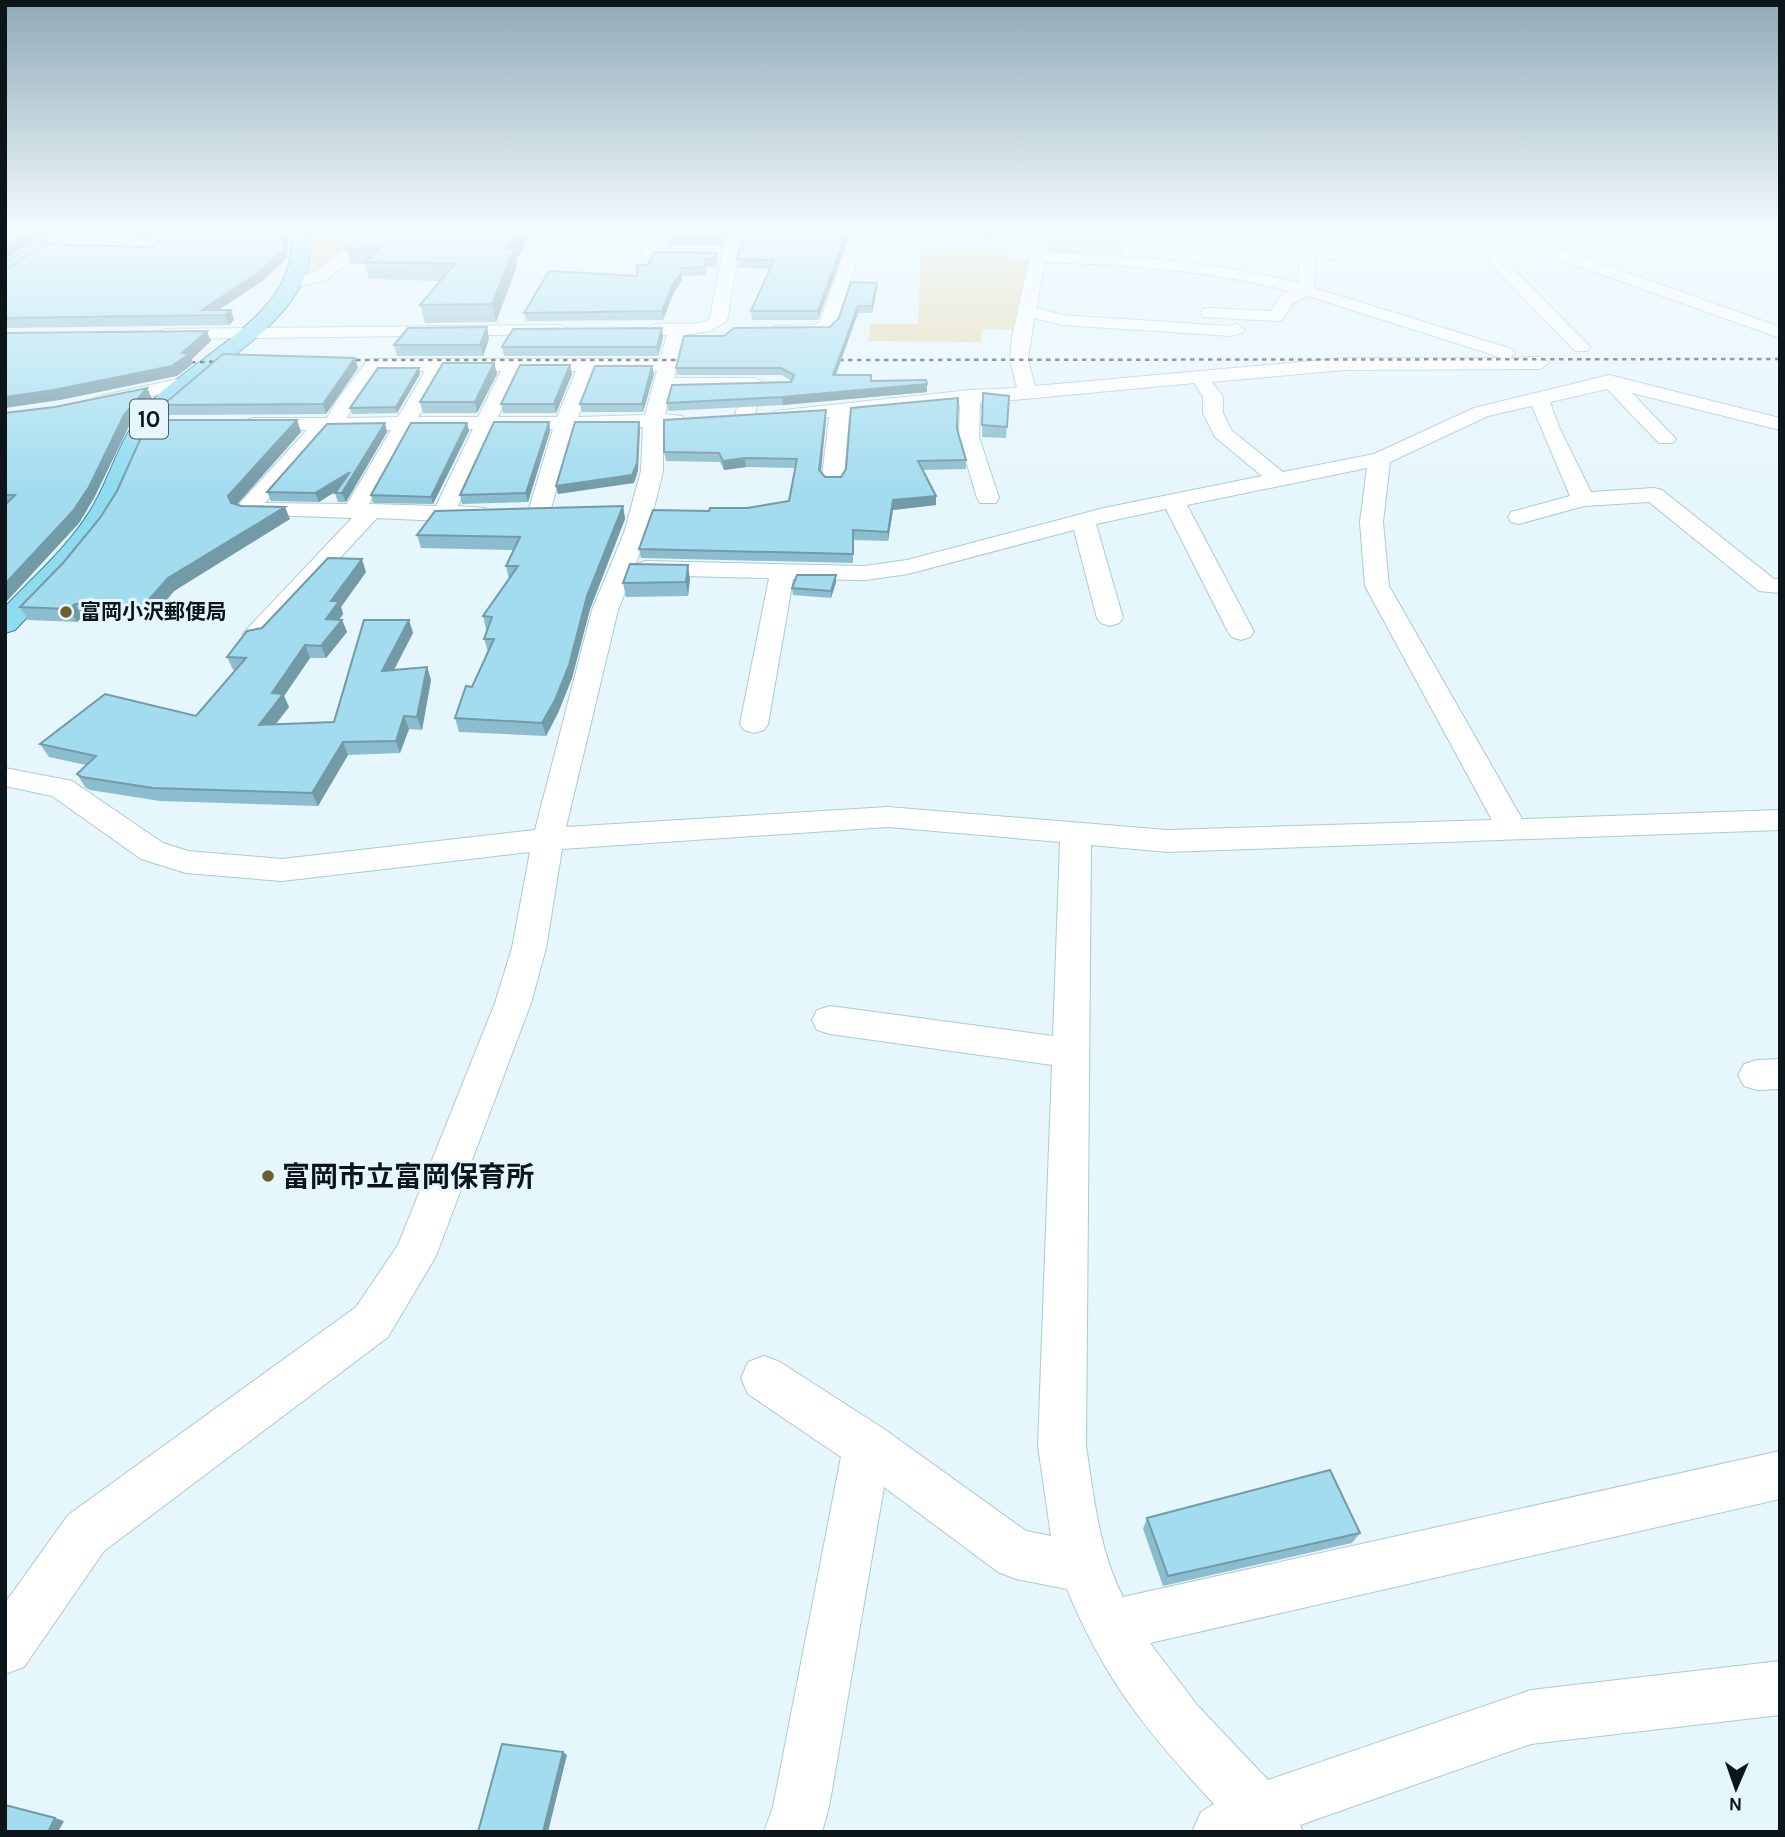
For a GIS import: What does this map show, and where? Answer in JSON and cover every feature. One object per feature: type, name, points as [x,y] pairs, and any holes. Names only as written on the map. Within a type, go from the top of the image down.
[{"type":"main road","name":"10","points":[[5,624],[86,535],[104,510],[157,424],[157,409],[251,332],[264,317]]},
{"type":"street","points":[[696,329],[711,326],[718,321],[719,317]]},
{"type":"street","points":[[763,330],[817,330],[828,325],[831,317]]},
{"type":"street","points":[[1027,317],[1021,337],[1019,360],[1027,391]]},
{"type":"street","points":[[1052,317],[1063,320],[1236,330]]},
{"type":"street","points":[[1369,317],[1371,330]]},
{"type":"street","points":[[565,511],[443,514],[247,509],[328,425],[374,365],[588,365],[762,384],[739,417],[1344,364],[1546,364],[1390,317]]},
{"type":"street","points":[[1551,317],[1581,347]]},
{"type":"street","points":[[1736,317],[1780,332]]},
{"type":"street","points":[[5,1648],[86,1533],[372,1322],[415,1256],[513,1003],[529,948],[548,839],[606,610],[636,533],[629,509],[652,471],[653,421],[677,329]]},
{"type":"street","points":[[636,330],[736,329]]},
{"type":"street","points":[[148,334],[569,330]]},
{"type":"street","points":[[256,634],[362,512],[405,424],[438,365]]},
{"type":"street","points":[[443,514],[513,365]]},
{"type":"street","points":[[539,512],[565,424],[588,365]]},
{"type":"street","points":[[1575,372],[1780,424]]},
{"type":"street","points":[[1199,377],[1213,397],[1213,413],[1222,433],[1279,480]]},
{"type":"street","points":[[621,568],[865,573],[908,567],[1083,520],[1380,459],[1481,412],[1611,382]]},
{"type":"street","points":[[1611,382],[1666,439]]},
{"type":"street","points":[[80,405],[187,383]]},
{"type":"street","points":[[970,396],[969,437],[988,498]]},
{"type":"street","points":[[1539,397],[1549,427],[1583,499]]},
{"type":"street","points":[[833,478],[840,409]]},
{"type":"street","points":[[229,423],[565,424],[693,419]]},
{"type":"street","points":[[1380,459],[1372,497],[1373,570],[1377,586],[1512,828]]},
{"type":"street","points":[[1519,517],[1583,499],[1654,495],[1768,586],[1780,586]]},
{"type":"street","points":[[1174,502],[1241,632]]},
{"type":"street","points":[[1083,520],[1110,618]]},
{"type":"street","points":[[754,724],[782,570]]},
{"type":"street","points":[[5,777],[61,788],[152,851],[186,862],[282,870],[548,839],[888,817],[1167,841],[1512,828],[1776,827]]},
{"type":"street","points":[[1076,834],[1062,1446],[1084,1567],[1111,1626],[1132,1667],[1251,1825],[1531,1717],[1780,1688]]},
{"type":"street","points":[[830,1020],[1071,1054]]},
{"type":"street","points":[[764,1378],[867,1446],[1016,1554],[1084,1567]]},
{"type":"street","points":[[793,1832],[800,1807],[867,1446]]},
{"type":"street","points":[[1111,1626],[1780,1475]]},
{"type":"shaded area","points":[[918,317],[1021,317],[1019,330],[982,329],[981,342],[868,341],[871,324],[918,324]]},
{"type":"building","points":[[5,317],[98,317],[5,318]]},
{"type":"building","points":[[854,317],[833,375],[871,375],[871,381],[926,380],[927,384],[782,397],[667,403],[672,385],[791,382],[794,375],[781,368],[676,368],[684,336],[724,336],[734,328],[830,327],[839,318]]},
{"type":"building","points":[[487,327],[480,345],[394,345],[408,328]]},
{"type":"building","points":[[662,328],[657,347],[502,347],[513,329]]},
{"type":"building","points":[[207,331],[182,353],[189,354],[172,366],[5,397],[5,333]]},
{"type":"building","points":[[223,354],[355,358],[323,404],[163,405]]},
{"type":"building","points":[[443,363],[494,363],[475,402],[420,402]]},
{"type":"building","points":[[520,365],[570,365],[554,404],[501,404]]},
{"type":"building","points":[[595,366],[652,366],[642,404],[580,404]]},
{"type":"building","points":[[378,368],[419,368],[396,407],[350,408]]},
{"type":"building","points":[[147,388],[124,415],[89,487],[73,511],[5,584],[5,505],[15,495],[5,495],[5,413],[55,407]]},
{"type":"building","points":[[983,393],[1009,396],[1007,427],[982,425]]},
{"type":"building","points":[[958,398],[957,429],[966,460],[918,461],[936,496],[893,500],[888,532],[853,530],[853,554],[639,549],[653,510],[709,511],[710,508],[747,508],[789,501],[797,459],[745,458],[723,461],[719,453],[664,452],[664,420],[826,410],[819,470],[825,477],[841,477],[846,469],[851,408]]},
{"type":"building","points":[[149,420],[297,420],[228,496],[231,503],[241,506],[285,507],[168,578],[145,604],[75,604],[69,609],[20,607],[63,563],[100,518],[117,491]]},
{"type":"building","points":[[494,422],[549,422],[526,493],[460,495]]},
{"type":"building","points":[[575,422],[639,422],[637,463],[632,475],[556,486]]},
{"type":"building","points":[[385,423],[342,493],[335,493],[350,472],[315,493],[267,492],[327,424]]},
{"type":"building","points":[[411,423],[467,423],[431,497],[371,495]]},
{"type":"building","points":[[623,506],[587,596],[569,665],[542,723],[455,718],[466,686],[472,687],[494,639],[484,639],[492,617],[483,616],[518,566],[506,566],[520,537],[417,535],[435,511]]},
{"type":"building","points":[[328,558],[362,559],[331,601],[339,601],[326,619],[342,620],[321,646],[305,645],[272,693],[283,694],[259,725],[334,722],[364,620],[409,620],[382,671],[427,667],[417,717],[404,716],[396,741],[343,742],[312,793],[153,788],[82,777],[77,774],[96,756],[40,744],[105,694],[196,716],[246,658],[227,657],[247,631],[262,628]]},
{"type":"building","points":[[630,564],[688,565],[686,582],[623,583]]},
{"type":"building","points":[[797,575],[836,575],[831,591],[792,588]]},
{"type":"building","points":[[1330,1470],[1360,1533],[1168,1576],[1147,1518]]},
{"type":"building","points":[[502,1744],[563,1752],[543,1832],[478,1832]]},
{"type":"building","points":[[5,1805],[55,1818],[48,1832],[5,1832]]},
{"type":"railway","points":[[821,360],[1780,359]]},
{"type":"railway","points":[[338,360],[698,360]]},
{"type":"railway","points":[[173,363],[233,361]]},
{"type":"place","name":"富岡小沢郵便局","points":[[66,612]]},
{"type":"place","name":"富岡市立富岡保育所","points":[[268,1176]]}]
